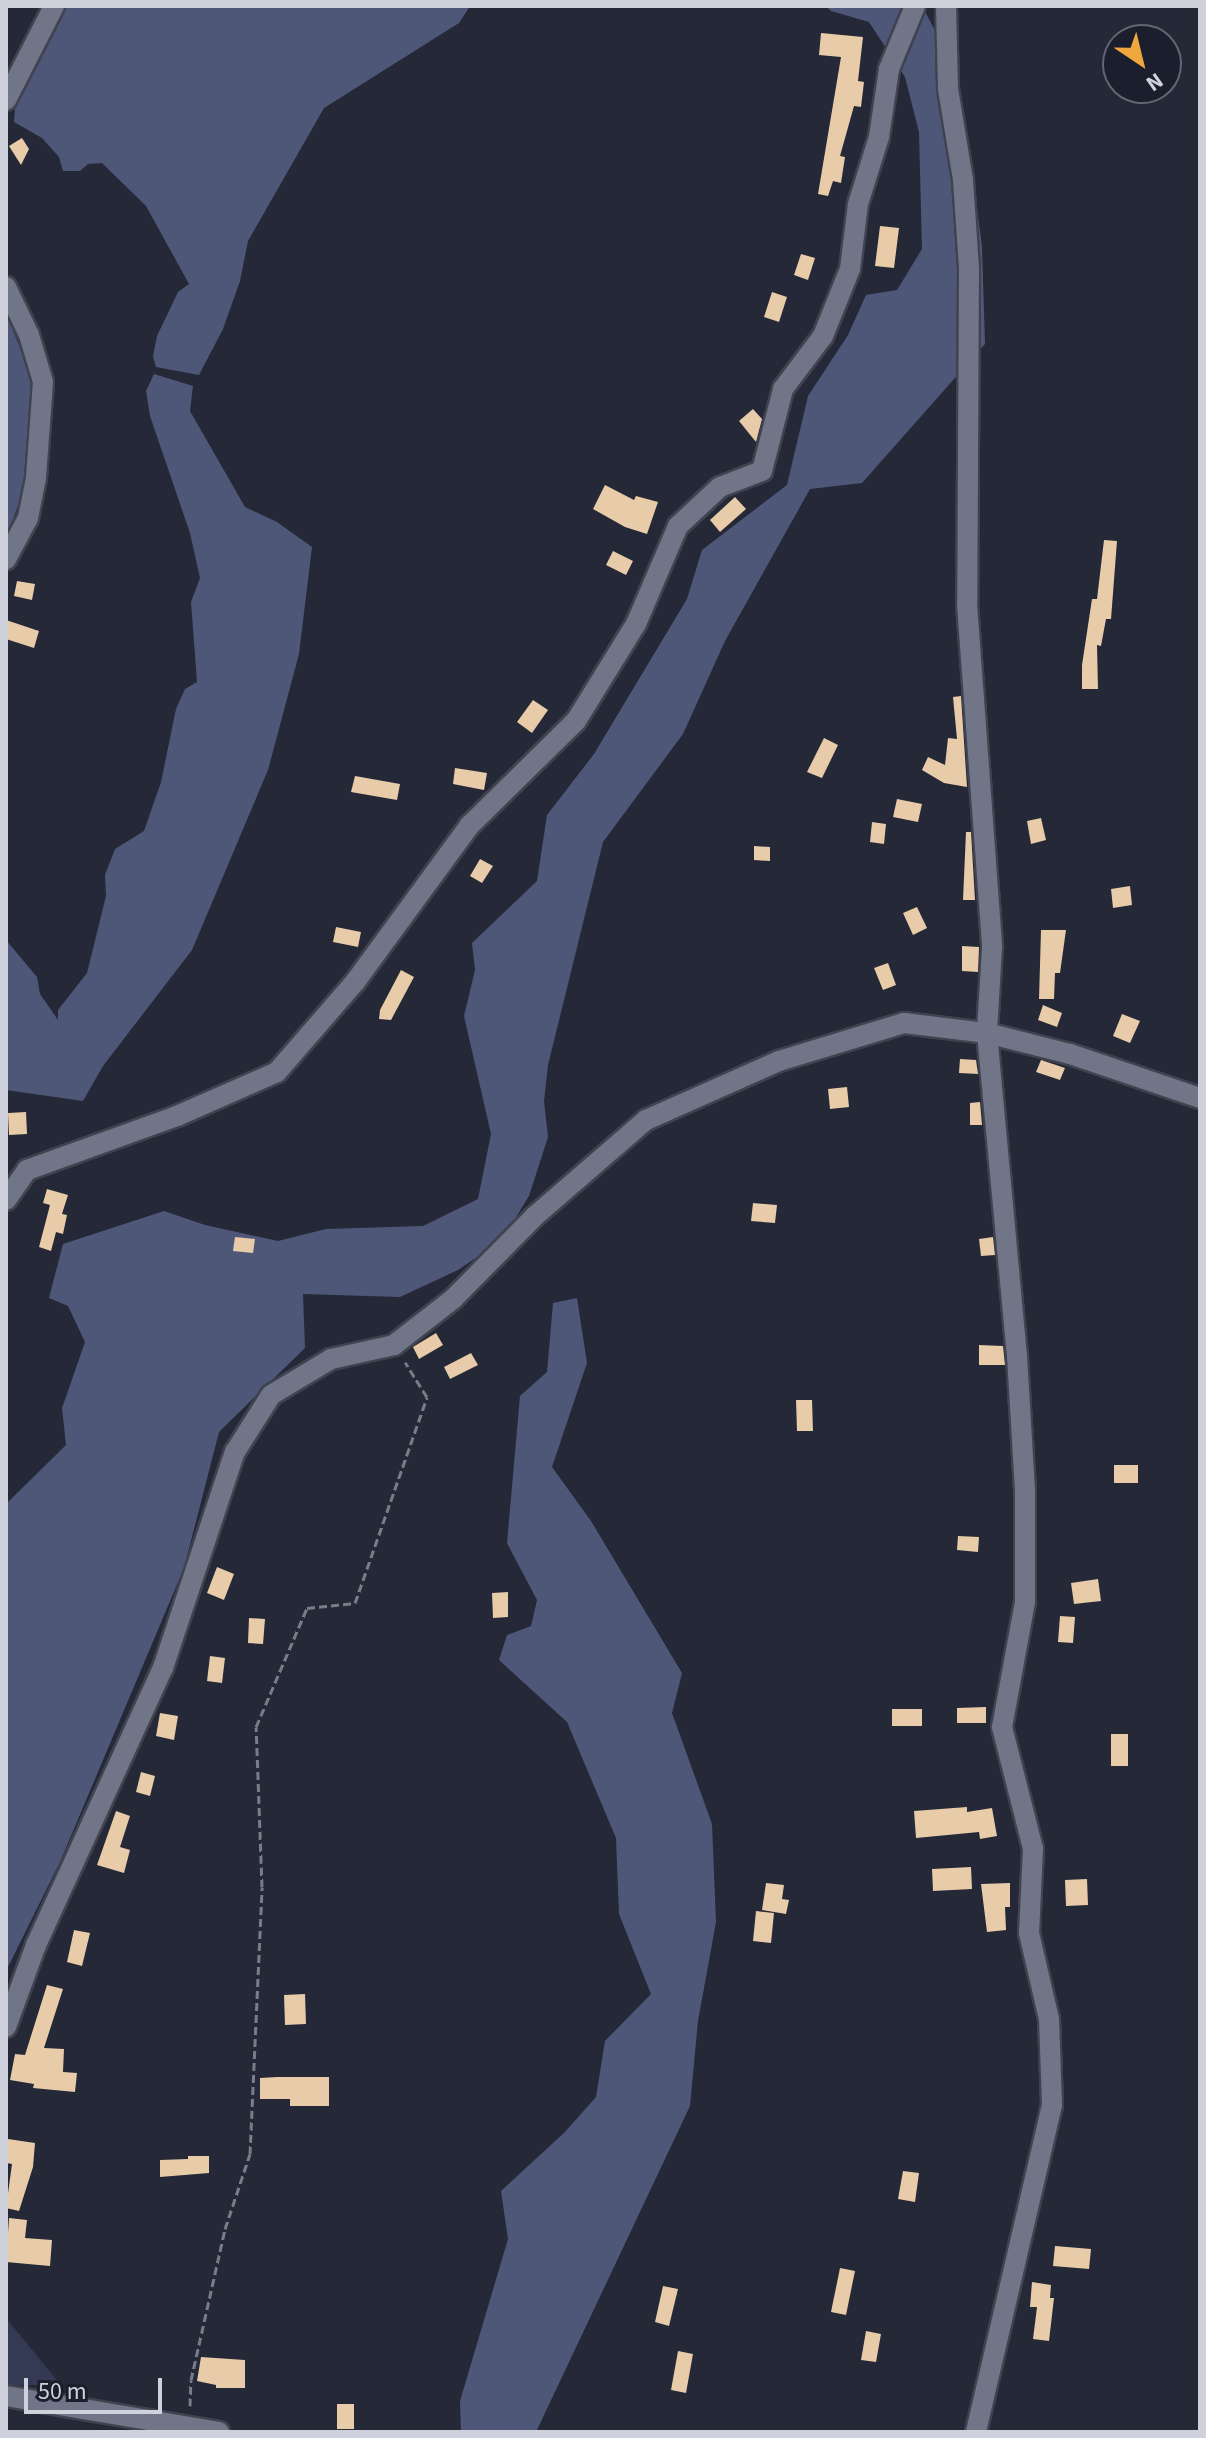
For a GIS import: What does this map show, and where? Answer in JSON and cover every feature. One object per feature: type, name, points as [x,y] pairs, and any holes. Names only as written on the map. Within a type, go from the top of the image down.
[{"type":"street","points":[[6,100],[54,6]]},
{"type":"street","points":[[6,1200],[27,1170],[177,1116],[277,1072],[355,982],[470,825],[576,721],[636,624],[678,526],[720,487],[762,471],[783,389],[823,336],[850,269],[858,204],[879,137],[889,69],[915,6]]},
{"type":"street","points":[[946,6],[948,89],[963,180],[969,269],[967,604],[992,948],[987,1033],[1017,1356],[1025,1492],[1025,1602],[1002,1727],[1033,1849],[1029,1933],[1049,2019],[1052,2105],[976,2432]]},
{"type":"street","points":[[6,287],[29,335],[43,382],[36,478],[28,518],[6,559]]},
{"type":"street","points":[[6,2027],[36,1945],[163,1668],[235,1452],[271,1395],[331,1359],[394,1345],[453,1299],[535,1216],[646,1120],[779,1061],[904,1023],[987,1033],[1070,1054],[1200,1098]]},
{"type":"street","points":[[6,2396],[219,2432]]},
{"type":"path","points":[[190,2426],[191,2380],[225,2229],[250,2154],[262,1887],[256,1727],[307,1608],[355,1603],[427,1397],[394,1345]]},
{"type":"shaded area","points":[[65,6],[470,6],[459,23],[324,108],[248,241],[240,281],[223,329],[199,375],[156,367],[153,356],[157,336],[178,292],[189,284],[146,206],[102,163],[88,164],[80,171],[63,171],[59,157],[42,138],[14,122],[15,108]]},
{"type":"shaded area","points":[[826,6],[922,6],[948,55],[972,170],[982,247],[985,344],[862,483],[810,489],[725,641],[683,734],[603,842],[548,1065],[544,1101],[548,1137],[529,1196],[502,1240],[458,1270],[400,1297],[303,1294],[305,1348],[219,1432],[184,1568],[60,1862],[6,1971],[6,1504],[66,1445],[62,1408],[85,1342],[68,1306],[49,1298],[63,1244],[164,1211],[205,1225],[278,1241],[326,1229],[423,1226],[478,1199],[491,1134],[464,1016],[475,970],[472,943],[537,881],[547,815],[594,754],[687,599],[702,550],[787,485],[808,396],[848,335],[866,295],[897,290],[922,249],[919,132],[905,77],[869,22],[831,11]]},
{"type":"shaded area","points":[[6,313],[34,383],[29,475],[6,539]]},
{"type":"shaded area","points":[[154,374],[193,386],[190,411],[245,507],[277,522],[312,547],[299,654],[268,770],[192,950],[103,1066],[83,1101],[6,1090],[6,940],[37,977],[40,994],[58,1020],[58,1010],[87,973],[106,896],[105,875],[115,849],[144,831],[161,782],[176,709],[185,689],[197,682],[191,602],[200,578],[190,533],[150,416],[146,391]]},
{"type":"shaded area","points":[[577,1298],[587,1363],[552,1467],[591,1521],[682,1673],[672,1713],[712,1824],[716,1922],[698,2021],[690,2106],[536,2432],[461,2432],[460,2401],[508,2239],[501,2191],[565,2132],[596,2097],[605,2041],[651,1994],[619,1914],[616,1838],[567,1722],[499,1660],[507,1635],[531,1626],[537,1600],[507,1543],[520,1396],[547,1372],[553,1303]]},
{"type":"shaded area","points":[[6,2318],[60,2384],[6,2386]]},
{"type":"building","points":[[821,33],[863,37],[858,81],[864,82],[861,107],[854,106],[840,156],[845,157],[841,183],[833,181],[828,196],[818,194],[841,57],[819,55]]},
{"type":"building","points":[[22,138],[29,149],[21,165],[9,146]]},
{"type":"building","points":[[880,226],[899,228],[894,268],[875,266]]},
{"type":"building","points":[[801,254],[815,258],[808,280],[794,275]]},
{"type":"building","points":[[772,292],[787,297],[779,322],[764,317]]},
{"type":"building","points":[[753,409],[762,419],[756,442],[739,421]]},
{"type":"building","points":[[605,485],[634,500],[636,496],[658,502],[647,534],[625,527],[593,509]]},
{"type":"building","points":[[735,497],[746,509],[720,532],[710,520]]},
{"type":"building","points":[[1104,540],[1117,541],[1111,619],[1106,619],[1101,646],[1097,645],[1098,689],[1082,689],[1082,665],[1092,599],[1097,599]]},
{"type":"building","points":[[613,551],[633,561],[626,575],[606,565]]},
{"type":"building","points":[[17,581],[35,584],[32,600],[14,596]]},
{"type":"building","points":[[6,620],[39,631],[34,648],[6,639]]},
{"type":"building","points":[[961,696],[967,787],[944,783],[922,770],[928,757],[945,765],[948,738],[957,739],[953,697]]},
{"type":"building","points":[[533,700],[548,710],[532,733],[517,722]]},
{"type":"building","points":[[824,738],[838,745],[822,778],[807,772]]},
{"type":"building","points":[[455,768],[487,773],[484,790],[453,784]]},
{"type":"building","points":[[355,776],[400,784],[397,800],[351,792]]},
{"type":"building","points":[[897,799],[922,804],[918,822],[893,817]]},
{"type":"building","points":[[1041,818],[1046,840],[1031,844],[1027,821]]},
{"type":"building","points":[[872,822],[886,824],[884,844],[870,842]]},
{"type":"building","points":[[966,832],[971,832],[975,900],[963,900]]},
{"type":"building","points":[[754,846],[770,847],[770,861],[754,860]]},
{"type":"building","points":[[480,859],[493,866],[482,883],[470,876]]},
{"type":"building","points":[[1130,886],[1132,905],[1113,908],[1111,889]]},
{"type":"building","points":[[917,907],[927,928],[913,935],[903,913]]},
{"type":"building","points":[[336,927],[361,932],[358,947],[333,942]]},
{"type":"building","points":[[1041,930],[1066,930],[1060,973],[1055,973],[1054,999],[1039,999]]},
{"type":"building","points":[[962,946],[979,947],[978,972],[962,971]]},
{"type":"building","points":[[888,963],[896,985],[883,990],[874,968]]},
{"type":"building","points":[[401,970],[414,977],[391,1020],[379,1019],[380,1010]]},
{"type":"building","points":[[1043,1005],[1062,1013],[1057,1027],[1038,1020]]},
{"type":"building","points":[[1122,1014],[1140,1021],[1130,1043],[1113,1036]]},
{"type":"building","points":[[960,1059],[976,1060],[978,1074],[959,1073]]},
{"type":"building","points":[[1041,1060],[1065,1068],[1060,1080],[1036,1072]]},
{"type":"building","points":[[847,1087],[849,1107],[830,1109],[828,1089]]},
{"type":"building","points":[[980,1102],[982,1125],[970,1125],[970,1103]]},
{"type":"building","points":[[26,1112],[27,1134],[9,1135],[8,1113]]},
{"type":"building","points":[[47,1189],[68,1195],[62,1214],[67,1215],[63,1234],[56,1232],[51,1251],[39,1247],[50,1205],[43,1203]]},
{"type":"building","points":[[753,1203],[777,1205],[775,1223],[751,1221]]},
{"type":"building","points":[[235,1237],[255,1239],[253,1253],[233,1251]]},
{"type":"building","points":[[993,1237],[995,1255],[981,1256],[979,1239]]},
{"type":"building","points":[[436,1333],[443,1345],[419,1359],[413,1347]]},
{"type":"building","points":[[979,1345],[1003,1346],[1005,1365],[979,1365]]},
{"type":"building","points":[[471,1353],[478,1365],[450,1379],[444,1367]]},
{"type":"building","points":[[796,1400],[812,1400],[813,1431],[797,1431]]},
{"type":"building","points":[[1114,1465],[1138,1465],[1138,1483],[1114,1483]]},
{"type":"building","points":[[958,1536],[979,1537],[978,1552],[957,1550]]},
{"type":"building","points":[[217,1567],[234,1574],[224,1600],[207,1593]]},
{"type":"building","points":[[1098,1579],[1101,1601],[1074,1604],[1071,1583]]},
{"type":"building","points":[[508,1592],[508,1617],[493,1618],[492,1593]]},
{"type":"building","points":[[1060,1616],[1075,1617],[1073,1643],[1058,1642]]},
{"type":"building","points":[[249,1618],[265,1619],[263,1644],[248,1643]]},
{"type":"building","points":[[210,1656],[225,1658],[222,1683],[207,1681]]},
{"type":"building","points":[[986,1707],[986,1723],[957,1723],[957,1708]]},
{"type":"building","points":[[892,1709],[922,1709],[922,1726],[892,1726]]},
{"type":"building","points":[[160,1713],[178,1716],[174,1740],[156,1736]]},
{"type":"building","points":[[1111,1734],[1128,1734],[1128,1766],[1111,1766]]},
{"type":"building","points":[[141,1772],[155,1776],[150,1796],[136,1792]]},
{"type":"building","points":[[967,1807],[967,1812],[992,1808],[997,1836],[980,1839],[979,1832],[916,1838],[914,1811]]},
{"type":"building","points":[[116,1811],[130,1816],[120,1847],[130,1850],[124,1873],[97,1865]]},
{"type":"building","points":[[971,1867],[972,1889],[933,1891],[932,1869]]},
{"type":"building","points":[[1087,1879],[1088,1905],[1066,1906],[1065,1880]]},
{"type":"building","points":[[766,1883],[784,1885],[782,1899],[789,1900],[786,1914],[762,1910]]},
{"type":"building","points":[[1010,1883],[1010,1907],[1005,1907],[1006,1930],[987,1932],[981,1884]]},
{"type":"building","points":[[756,1911],[774,1913],[771,1943],[753,1941]]},
{"type":"building","points":[[74,1930],[90,1933],[82,1966],[67,1962]]},
{"type":"building","points":[[47,1985],[63,1989],[44,2048],[64,2049],[63,2072],[77,2073],[75,2092],[33,2088],[34,2084],[10,2080],[15,2054],[25,2055]]},
{"type":"building","points":[[305,1994],[306,2024],[285,2025],[284,1995]]},
{"type":"building","points":[[329,2077],[329,2106],[290,2106],[290,2099],[260,2099],[260,2078]]},
{"type":"building","points":[[8,2139],[35,2143],[33,2167],[19,2211],[6,2208],[12,2164],[6,2163]]},
{"type":"building","points":[[188,2156],[209,2156],[209,2173],[160,2177],[160,2160],[188,2159]]},
{"type":"building","points":[[903,2171],[919,2173],[915,2202],[898,2199]]},
{"type":"building","points":[[9,2218],[27,2220],[25,2238],[52,2240],[50,2266],[6,2262]]},
{"type":"building","points":[[1055,2246],[1091,2249],[1089,2269],[1053,2266]]},
{"type":"building","points":[[840,2268],[855,2271],[846,2315],[831,2312]]},
{"type":"building","points":[[1032,2282],[1051,2285],[1050,2298],[1054,2298],[1049,2341],[1033,2339],[1037,2307],[1030,2307]]},
{"type":"building","points":[[663,2286],[678,2289],[669,2326],[655,2322]]},
{"type":"building","points":[[866,2331],[881,2334],[876,2362],[861,2360]]},
{"type":"building","points":[[678,2351],[693,2354],[686,2393],[671,2390]]},
{"type":"building","points":[[201,2357],[245,2360],[245,2388],[216,2388],[216,2385],[197,2381]]},
{"type":"building","points":[[337,2404],[354,2404],[354,2429],[337,2429]]}]
